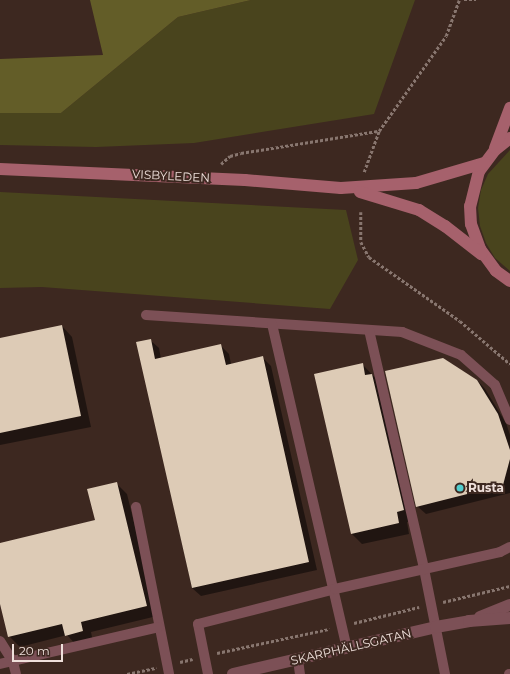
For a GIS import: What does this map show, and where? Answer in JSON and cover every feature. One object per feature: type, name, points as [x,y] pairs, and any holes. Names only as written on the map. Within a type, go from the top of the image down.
[{"type":"main road","points":[[495,150],[510,108]]},
{"type":"main road","points":[[508,281],[484,257],[473,232],[470,206],[473,188],[484,163],[495,150],[510,138]]},
{"type":"main road","name":"VISBYLEDEN","points":[[0,169],[214,178],[341,188],[416,184],[484,163]]},
{"type":"main road","name":"VISBYLEDEN","points":[[341,188],[386,198],[419,210],[445,226],[484,257]]},
{"type":"street","name":"SKARPHÄLLSGATAN","points":[[233,674],[469,620],[510,605]]},
{"type":"street","name":"SKARPHÄLLSGATAN","points":[[469,620],[510,618]]},
{"type":"lane","points":[[146,315],[402,332],[461,355],[495,385],[510,420]]},
{"type":"lane","points":[[272,324],[335,589],[346,648]]},
{"type":"lane","points":[[369,330],[424,569],[445,674]]},
{"type":"lane","points":[[136,507],[168,670]]},
{"type":"lane","points":[[208,674],[198,624],[335,589],[500,552],[510,547]]},
{"type":"lane","points":[[0,664],[159,627]]},
{"type":"lane","points":[[0,641],[13,662],[16,674]]},
{"type":"lane","points":[[298,660],[300,674]]},
{"type":"path","points":[[364,172],[379,131],[446,36],[459,0]]},
{"type":"path","points":[[464,0],[476,0]]},
{"type":"path","points":[[214,178],[218,168],[230,156],[379,131]]},
{"type":"path","points":[[362,212],[361,242],[369,258],[460,320],[510,364]]},
{"type":"path","points":[[127,674],[168,670],[204,656],[343,626],[510,586]]},
{"type":"shaded area","points":[[90,0],[251,0],[178,17],[61,113],[0,113],[0,59],[103,55]]},
{"type":"shaded area","points":[[251,0],[415,0],[374,114],[194,143],[96,147],[0,145],[0,113],[61,113],[178,17]]},
{"type":"shaded area","points":[[510,150],[510,271],[495,258],[486,243],[480,226],[478,208],[481,190],[488,174]]},
{"type":"shaded area","points":[[0,192],[346,210],[358,260],[330,309],[42,287],[0,288]]},
{"type":"building","points":[[62,325],[81,416],[0,433],[0,338]]},
{"type":"building","points":[[151,339],[155,359],[221,344],[226,365],[263,356],[309,562],[192,588],[136,342]]},
{"type":"building","points":[[443,358],[477,380],[498,414],[510,450],[510,459],[503,485],[416,507],[385,371]]},
{"type":"building","points":[[363,363],[365,375],[372,374],[404,510],[397,512],[399,523],[351,534],[314,374]]},
{"type":"building","points":[[117,482],[147,606],[81,622],[83,631],[65,636],[62,624],[8,637],[0,604],[0,543],[95,520],[87,489]]},
{"type":"place","name":"Rusta","points":[[460,488]]}]
